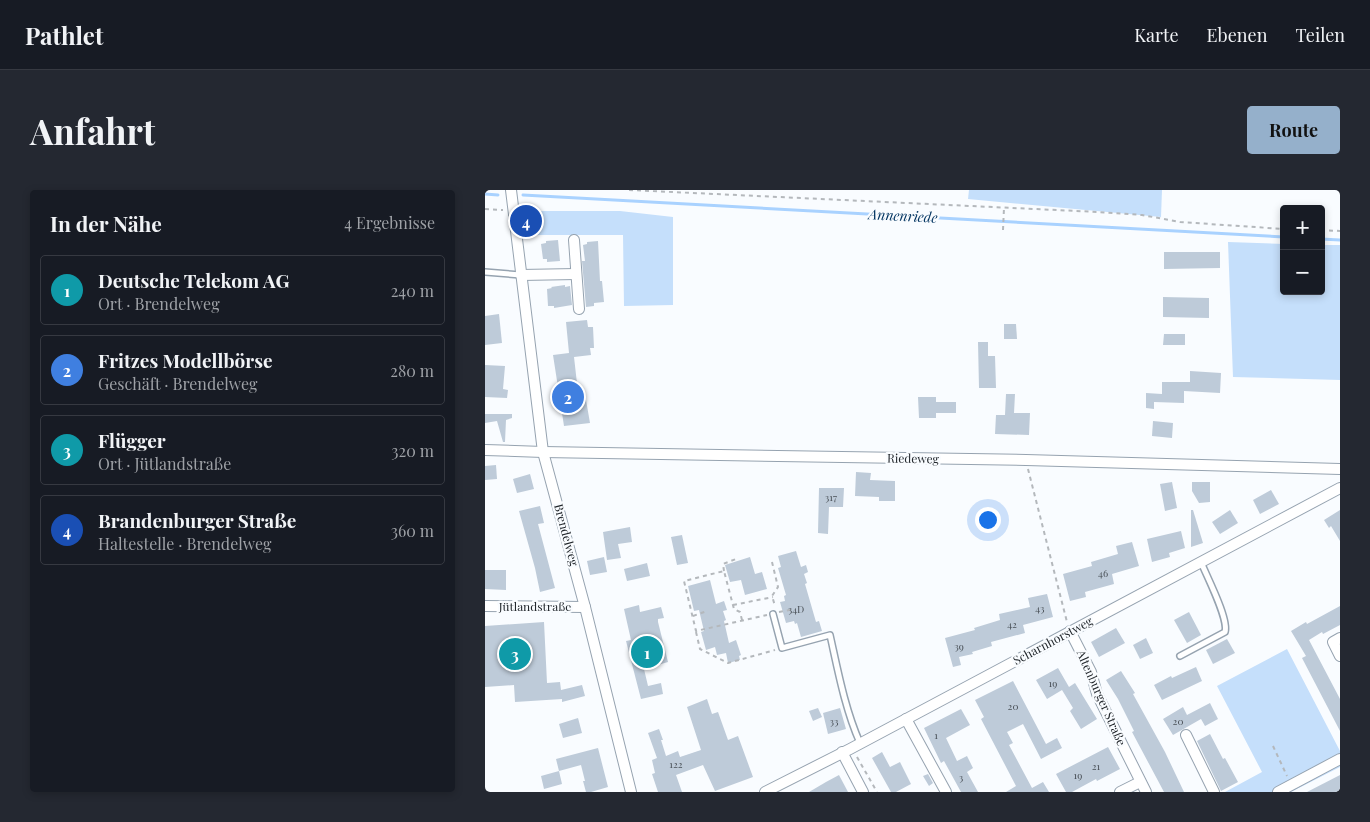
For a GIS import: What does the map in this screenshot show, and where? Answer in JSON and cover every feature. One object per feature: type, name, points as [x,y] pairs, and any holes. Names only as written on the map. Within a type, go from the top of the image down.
[{"type":"street","name":"Brendelweg","points":[[511,195],[543,452],[585,607],[631,792]]},
{"type":"street","points":[[574,240],[579,309]]},
{"type":"street","points":[[521,275],[576,274]]},
{"type":"street","name":"Riedeweg","points":[[485,450],[1026,460],[1340,469]]},
{"type":"street","name":"Scharnhorstweg","points":[[765,792],[1340,488]]},
{"type":"street","name":"Jütlandstraße","points":[[485,606],[585,607]]},
{"type":"street","name":"Altenburger Straße","points":[[1070,631],[1091,672],[1097,694],[1146,792]]},
{"type":"street","points":[[1340,638],[1333,642],[1340,656]]},
{"type":"street","points":[[906,719],[946,792]]},
{"type":"street","points":[[1186,735],[1214,792]]},
{"type":"street","points":[[842,752],[863,792]]},
{"type":"street","points":[[1278,792],[1340,760]]},
{"type":"street","points":[[1120,792],[1140,782]]},
{"type":"lane","points":[[485,272],[521,275]]},
{"type":"lane","points":[[1180,656],[1225,632],[1227,627],[1201,562]]},
{"type":"lane","points":[[773,614],[782,648],[830,634],[856,745]]},
{"type":"path","points":[[629,190],[1107,212],[1142,215],[1180,222],[1280,228]]},
{"type":"path","points":[[1003,230],[1004,208]]},
{"type":"path","points":[[485,209],[513,211]]},
{"type":"path","points":[[1325,230],[1340,232]]},
{"type":"path","points":[[1026,460],[1070,631]]},
{"type":"path","points":[[736,559],[723,564],[734,609],[741,612],[742,620]]},
{"type":"path","points":[[772,562],[778,587],[772,596],[777,613],[794,609]]},
{"type":"path","points":[[724,571],[685,581],[700,649],[729,663],[782,648]]},
{"type":"path","points":[[733,605],[773,597]]},
{"type":"path","points":[[692,616],[707,611]]},
{"type":"path","points":[[696,631],[773,614]]},
{"type":"path","points":[[856,745],[877,792]]},
{"type":"path","points":[[1273,746],[1291,785]]},
{"type":"shaded area","points":[[969,190],[1162,190],[1161,217],[968,199]]},
{"type":"shaded area","points":[[532,211],[620,211],[673,217],[673,305],[624,306],[623,235],[522,235]]},
{"type":"shaded area","points":[[1228,242],[1280,244],[1280,295],[1325,295],[1325,245],[1340,245],[1340,380],[1233,377]]},
{"type":"shaded area","points":[[1287,649],[1340,751],[1340,767],[1291,792],[1225,792],[1262,772],[1217,686]]},
{"type":"building","points":[[558,240],[560,261],[547,262],[547,259],[543,259],[541,244],[546,243],[546,241]]},
{"type":"building","points":[[598,241],[600,281],[602,281],[604,302],[594,303],[594,306],[586,307],[582,261],[585,261],[583,245],[587,244],[587,242]]},
{"type":"building","points":[[1164,252],[1220,252],[1220,268],[1164,269]]},
{"type":"building","points":[[565,285],[565,287],[570,286],[572,305],[554,308],[554,306],[548,306],[547,289]]},
{"type":"building","points":[[1163,297],[1209,298],[1209,318],[1163,317]]},
{"type":"building","points":[[499,314],[502,343],[485,345],[485,316]]},
{"type":"building","points":[[587,320],[588,327],[593,327],[594,348],[590,348],[591,355],[574,357],[579,401],[586,400],[590,423],[564,426],[553,355],[569,353],[566,322]]},
{"type":"building","points":[[1004,324],[1016,324],[1017,339],[1004,339]]},
{"type":"building","points":[[1164,334],[1185,334],[1185,345],[1163,345]]},
{"type":"building","points":[[978,342],[988,342],[988,356],[995,356],[996,388],[979,388]]},
{"type":"building","points":[[485,365],[505,366],[503,389],[508,390],[507,398],[485,397]]},
{"type":"building","points":[[1190,371],[1221,373],[1220,393],[1184,391],[1184,403],[1154,402],[1154,409],[1146,408],[1146,393],[1162,394],[1162,382],[1190,382]]},
{"type":"building","points":[[1006,394],[1015,394],[1014,413],[1030,413],[1029,435],[995,434],[996,415],[1005,415]]},
{"type":"building","points":[[918,397],[936,397],[936,402],[956,402],[956,413],[936,413],[936,418],[919,418]]},
{"type":"building","points":[[485,414],[512,414],[512,418],[506,420],[505,442],[503,442],[497,421],[485,423]]},
{"type":"building","points":[[1153,421],[1173,423],[1172,438],[1152,436]]},
{"type":"building","points":[[496,465],[497,479],[485,480],[485,466]]},
{"type":"building","points":[[856,472],[871,473],[870,480],[895,481],[895,501],[879,501],[879,497],[855,496]]},
{"type":"building","points":[[530,474],[534,489],[517,493],[513,479]]},
{"type":"building","points":[[1172,482],[1177,508],[1165,511],[1160,484]]},
{"type":"building","points":[[1192,482],[1210,482],[1210,502],[1199,503],[1192,491]]},
{"type":"building","points":[[819,488],[844,488],[843,507],[829,507],[828,534],[818,533]]},
{"type":"building","points":[[1271,490],[1279,504],[1260,514],[1253,500]]},
{"type":"building","points":[[540,506],[544,523],[538,524],[555,588],[540,592],[519,511]]},
{"type":"building","points":[[1191,510],[1193,510],[1203,543],[1191,547]]},
{"type":"building","points":[[1230,510],[1238,523],[1220,534],[1212,522]]},
{"type":"building","points":[[1340,510],[1340,541],[1331,526],[1329,528],[1324,520]]},
{"type":"building","points":[[630,527],[632,542],[618,544],[621,558],[607,560],[603,532]]},
{"type":"building","points":[[1181,531],[1185,548],[1169,553],[1170,557],[1152,562],[1147,539]]},
{"type":"building","points":[[682,535],[688,563],[677,565],[671,537]]},
{"type":"building","points":[[1132,542],[1139,566],[1112,574],[1114,584],[1085,592],[1086,597],[1070,601],[1063,574],[1092,566],[1091,562],[1118,554],[1116,546]]},
{"type":"building","points":[[796,551],[801,567],[806,565],[808,572],[804,574],[807,583],[805,584],[816,622],[819,621],[822,631],[801,637],[797,623],[795,624],[794,621],[786,623],[780,602],[785,601],[784,596],[786,595],[778,568],[781,567],[778,556]]},
{"type":"building","points":[[604,557],[607,572],[590,575],[587,561]]},
{"type":"building","points":[[750,557],[755,574],[762,572],[767,589],[745,595],[741,580],[730,582],[725,565]]},
{"type":"building","points":[[647,563],[650,576],[627,581],[624,569]]},
{"type":"building","points":[[485,570],[506,570],[506,590],[485,589]]},
{"type":"building","points":[[710,580],[716,604],[724,601],[727,610],[723,611],[726,620],[724,621],[729,643],[736,640],[741,655],[739,656],[740,660],[728,663],[726,653],[717,655],[715,647],[706,650],[701,632],[704,631],[699,610],[694,611],[688,586]]},
{"type":"building","points":[[1047,594],[1053,617],[1023,625],[1025,633],[991,642],[992,646],[972,652],[973,654],[959,657],[961,665],[953,667],[945,638],[975,630],[974,628],[1000,620],[999,614],[1030,607],[1028,598]]},
{"type":"building","points":[[639,605],[640,612],[661,607],[664,618],[658,619],[658,622],[668,662],[644,669],[648,686],[661,683],[663,694],[641,699],[626,641],[631,640],[624,609]]},
{"type":"building","points":[[1340,606],[1340,625],[1323,634],[1322,632],[1309,640],[1340,699],[1340,731],[1302,658],[1306,656],[1291,631]]},
{"type":"building","points":[[1189,612],[1201,635],[1187,643],[1174,620]]},
{"type":"building","points":[[544,622],[547,683],[560,682],[561,690],[582,685],[585,696],[562,702],[562,699],[515,702],[514,685],[485,687],[485,626]]},
{"type":"building","points":[[1116,628],[1125,643],[1099,657],[1091,642]]},
{"type":"building","points":[[1146,638],[1153,653],[1140,659],[1133,645]]},
{"type":"building","points":[[1227,639],[1235,653],[1213,664],[1206,650]]},
{"type":"building","points":[[1196,667],[1202,681],[1162,700],[1154,685],[1171,676],[1172,678]]},
{"type":"building","points":[[1058,668],[1069,687],[1075,683],[1097,719],[1081,729],[1070,711],[1073,708],[1062,690],[1047,699],[1036,680]]},
{"type":"building","points":[[1121,671],[1135,693],[1133,694],[1165,752],[1184,792],[1164,792],[1132,732],[1134,731],[1118,699],[1106,680]]},
{"type":"building","points":[[1013,681],[1046,744],[1057,738],[1062,748],[1041,759],[1023,724],[1007,732],[1013,743],[1009,745],[1032,788],[1043,782],[1049,792],[1006,792],[1016,786],[981,719],[984,717],[975,700]]},
{"type":"building","points":[[707,699],[712,714],[718,712],[728,740],[738,736],[753,777],[715,791],[703,765],[676,775],[682,792],[658,792],[652,774],[655,773],[652,760],[657,758],[648,733],[659,729],[666,756],[678,751],[680,757],[701,750],[687,707]]},
{"type":"building","points":[[1210,703],[1218,719],[1205,726],[1201,719],[1173,735],[1163,719],[1183,707],[1187,715]]},
{"type":"building","points":[[818,708],[822,717],[813,721],[809,711]]},
{"type":"building","points":[[840,708],[846,729],[828,734],[823,713]]},
{"type":"building","points":[[961,709],[970,725],[946,738],[957,761],[967,756],[973,768],[967,772],[978,792],[961,792],[944,761],[941,763],[924,728]]},
{"type":"building","points":[[578,718],[582,733],[563,738],[559,724]]},
{"type":"building","points":[[1210,734],[1238,782],[1221,791],[1197,741]]},
{"type":"building","points":[[1108,747],[1120,769],[1072,792],[1066,792],[1056,774]]},
{"type":"building","points":[[598,748],[608,787],[586,792],[581,765],[559,771],[556,759]]},
{"type":"building","points":[[882,752],[890,767],[900,762],[911,784],[896,792],[891,792],[872,758]]},
{"type":"building","points":[[559,771],[562,784],[544,789],[541,776]]},
{"type":"building","points":[[928,774],[933,783],[929,786],[923,776]]},
{"type":"building","points":[[839,775],[848,792],[809,792],[826,782]]},
{"type":"building","points":[[1340,775],[1340,792],[1307,792]]},
{"type":"waterway","name":"Annenriede","points":[[485,194],[498,195]]},
{"type":"waterway","name":"Annenriede","points":[[523,195],[1280,237]]},
{"type":"waterway","name":"Annenriede","points":[[1325,239],[1340,240]]},
{"type":"place","name":"Brandenburger Straße","points":[[526,221]]},
{"type":"place","name":"Fritzes Modellbörse","points":[[568,397]]},
{"type":"place","name":"Deutsche Telekom AG","points":[[647,652]]},
{"type":"place","name":"Flügger","points":[[515,654]]}]
